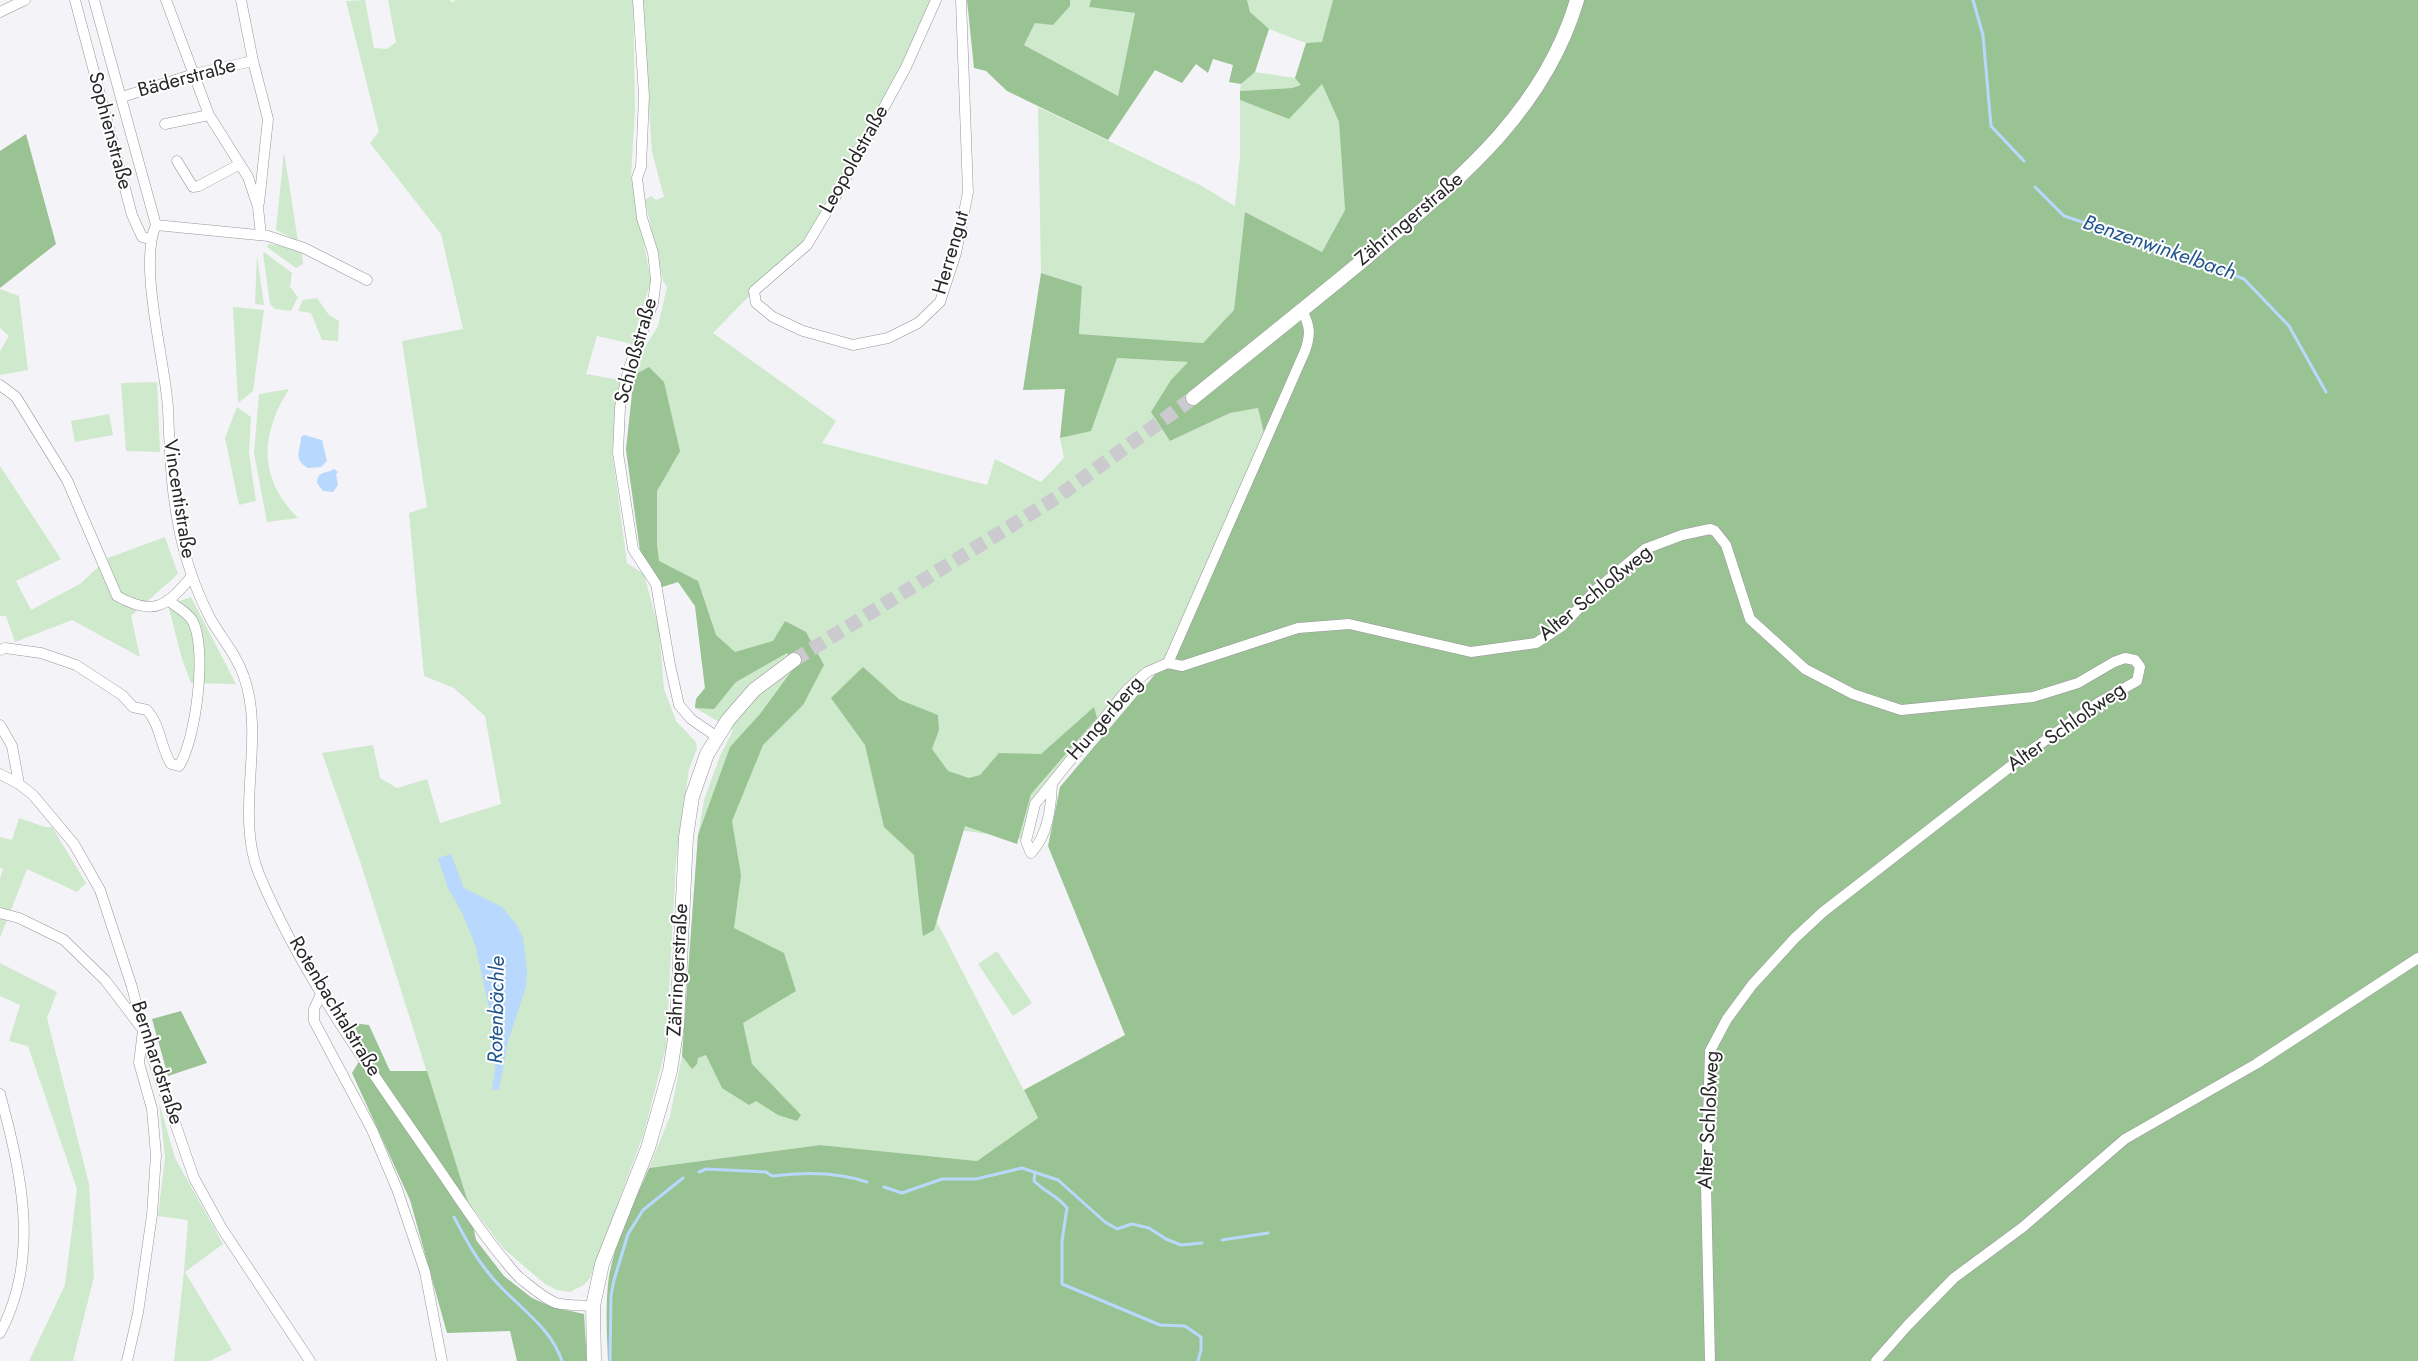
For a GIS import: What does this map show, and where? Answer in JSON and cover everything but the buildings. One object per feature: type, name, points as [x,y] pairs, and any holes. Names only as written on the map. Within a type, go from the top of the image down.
[{"type":"main road","name":"Zähringerstraße","points":[[1193,398],[1453,185],[1488,150],[1520,112],[1546,71],[1567,27],[1577,0]]},
{"type":"main road","name":"Zähringerstraße","points":[[593,1306],[604,1256],[648,1148],[670,1071],[677,1026],[688,816],[698,776],[717,736],[739,706],[754,690],[794,660]]},
{"type":"main road","points":[[593,1306],[594,1361]]},
{"type":"street","points":[[0,12],[25,0]]},
{"type":"street","name":"Sophienstraße","points":[[75,0],[132,215],[142,237],[150,239]]},
{"type":"street","name":"Sophienstraße","points":[[94,0],[156,225]]},
{"type":"street","points":[[166,0],[209,115],[248,177],[258,207]]},
{"type":"street","points":[[241,0],[253,61],[268,120],[258,207],[260,235]]},
{"type":"street","name":"Schloßstraße","points":[[638,0],[644,96],[641,167],[637,178],[642,218],[653,253],[656,280],[654,303],[628,372],[620,407],[618,453],[633,549],[656,584],[679,705],[692,720],[717,736]]},
{"type":"street","name":"Leopoldstraße","points":[[756,303],[754,291],[807,245],[832,204],[906,66],[936,0]]},
{"type":"street","name":"Herrengut","points":[[756,303],[773,318],[853,345],[888,338],[918,323],[940,302],[956,253],[968,192],[961,0]]},
{"type":"street","name":"Bäderstraße","points":[[122,97],[194,74],[253,61]]},
{"type":"street","points":[[165,124],[209,115]]},
{"type":"street","points":[[177,161],[193,187],[199,186],[240,164]]},
{"type":"street","points":[[248,177],[261,172]]},
{"type":"street","points":[[150,239],[156,225],[260,235],[304,248],[366,280]]},
{"type":"street","name":"Vincentistraße","points":[[0,385],[16,397],[67,480],[117,596],[139,607],[150,608],[168,600],[192,576],[182,543],[170,473],[168,409],[151,276],[150,239]]},
{"type":"street","points":[[1168,663],[1194,599],[1306,351],[1310,337],[1310,326],[1302,310]]},
{"type":"street","name":"Alter Schloßweg","points":[[1168,663],[1182,666],[1298,628],[1349,624],[1471,652],[1536,642],[1562,626],[1598,588],[1645,549],[1682,535],[1710,530],[1715,531],[1726,545],[1750,619],[1805,669],[1853,694],[1901,710],[2033,697],[2078,683],[2125,658],[2135,660],[2140,667],[2140,675],[2137,681],[2098,703],[2033,749],[1823,912],[1795,938],[1752,985],[1726,1019],[1710,1051],[1706,1186],[1710,1361]]},
{"type":"street","name":"Rotenbachtalstraße","points":[[192,576],[210,618],[232,652],[245,678],[251,732],[249,810],[252,845],[259,874],[305,967],[321,994],[481,1232],[519,1277],[556,1303],[593,1306]]},
{"type":"street","points":[[0,650],[6,648],[42,653],[76,665],[122,695],[133,707],[147,710],[158,728],[164,754],[171,764],[180,766],[184,759],[194,722],[199,680],[198,637],[191,619],[168,600]]},
{"type":"street","name":"Hungerberg","points":[[1052,784],[1051,803],[1045,831],[1039,845],[1031,853],[1026,841],[1035,804],[1127,690],[1147,672],[1168,663]]},
{"type":"street","points":[[0,725],[12,746],[19,784]]},
{"type":"street","name":"Bernhardstraße","points":[[0,774],[19,784],[33,795],[74,844],[100,890],[144,1030],[194,1178],[221,1227],[310,1361]]},
{"type":"street","points":[[0,913],[19,918],[64,940],[105,980],[144,1030],[139,1063],[152,1109],[156,1155],[151,1225],[138,1313],[127,1361]]},
{"type":"street","points":[[1876,1361],[1954,1278],[2023,1227],[2125,1138],[2256,1064],[2418,958]]},
{"type":"street","points":[[321,994],[314,1010],[314,1021],[372,1130],[397,1189],[425,1272],[442,1361]]},
{"type":"street","points":[[0,1094],[11,1136],[20,1182],[23,1210],[23,1257],[19,1289],[0,1333]]},
{"type":"green space","points":[[365,0],[374,48],[387,49],[396,42],[388,0],[450,0],[451,2],[457,1],[451,0],[633,0],[635,108],[631,177],[651,281],[632,344],[597,336],[586,374],[620,380],[612,451],[627,563],[644,574],[659,630],[664,689],[676,721],[696,742],[697,749],[689,769],[676,861],[666,1047],[644,1133],[590,1278],[584,1285],[570,1292],[557,1290],[545,1284],[504,1249],[468,1202],[361,864],[322,753],[373,745],[380,778],[397,788],[427,779],[440,823],[501,804],[485,716],[454,688],[424,676],[409,513],[427,507],[402,341],[463,329],[441,234],[370,143],[379,132],[346,1]]},
{"type":"green space","points":[[642,0],[936,0],[807,245],[754,291],[713,333],[836,421],[822,443],[987,485],[995,459],[1041,482],[1064,458],[1060,438],[1091,430],[1116,358],[1188,362],[1171,380],[1170,441],[1230,413],[1258,408],[1264,433],[1168,663],[1147,672],[1046,790],[1026,841],[1017,838],[944,828],[937,922],[1038,1118],[977,1161],[820,1145],[649,1168],[670,1116],[682,1056],[698,835],[704,800],[720,756],[733,730],[695,708],[696,699],[705,688],[695,606],[678,582],[662,587],[626,449],[634,375],[645,347],[658,326],[667,287],[663,281],[645,200],[651,196],[656,200],[664,197],[652,152]]},
{"type":"green space","points":[[967,0],[1070,0],[1070,6],[1053,25],[1035,23],[1024,45],[1118,96],[1135,13],[1089,7],[1091,0],[1247,0],[1250,12],[1269,29],[1255,72],[1241,84],[1229,82],[1233,65],[1213,59],[1208,73],[1196,64],[1182,83],[1155,70],[1108,140],[1007,91],[986,71],[974,68]]},
{"type":"green space","points":[[1070,0],[1091,0],[1089,7],[1135,13],[1118,96],[1024,45],[1035,23],[1070,6]]},
{"type":"green space","points":[[1247,0],[1333,0],[1322,43],[1306,43],[1269,29],[1250,12]]},
{"type":"green space","points":[[1333,0],[2418,0],[2418,1361],[608,1361],[607,1308],[609,1276],[621,1234],[649,1168],[820,1145],[977,1161],[1038,1118],[1024,1090],[1125,1035],[1048,846],[1060,787],[1173,653],[1266,442],[1258,408],[1230,413],[1170,441],[1151,412],[1171,380],[1188,362],[1117,358],[1091,431],[1060,438],[1065,389],[1023,390],[1041,273],[1082,286],[1079,334],[1203,343],[1234,310],[1245,212],[1322,252],[1345,210],[1339,122],[1322,84],[1289,119],[1240,100],[1240,91],[1292,88],[1301,85],[1295,78],[1306,43],[1322,42]]},
{"type":"green space","points":[[1255,72],[1295,78],[1302,85],[1292,88],[1240,91],[1241,84]]},
{"type":"green space","points":[[1322,84],[1339,122],[1345,210],[1322,252],[1245,212],[1234,310],[1203,343],[1079,334],[1082,286],[1041,273],[1038,107],[1200,185],[1235,206],[1240,156],[1240,100],[1289,118]]},
{"type":"green space","points":[[26,134],[56,244],[0,288],[0,151]]},
{"type":"green space","points":[[284,152],[298,241],[276,230]]},
{"type":"green space","points":[[268,244],[289,247],[302,253],[303,264],[296,268],[267,247]]},
{"type":"green space","points":[[264,252],[292,273],[290,287],[298,297],[291,311],[275,309],[270,304]]},
{"type":"green space","points":[[257,255],[264,305],[255,304]]},
{"type":"green space","points":[[0,289],[19,296],[28,370],[0,375],[0,351],[9,336],[0,328]]},
{"type":"green space","points":[[317,298],[329,315],[339,321],[338,341],[322,340],[311,313],[298,311],[303,300]]},
{"type":"green space","points":[[233,307],[264,310],[253,391],[238,403]]},
{"type":"green space","points":[[649,367],[664,382],[680,451],[657,491],[657,545],[659,561],[698,581],[716,635],[735,652],[773,641],[785,621],[806,632],[824,665],[803,705],[763,745],[732,821],[741,875],[734,928],[784,953],[796,991],[743,1023],[752,1064],[801,1115],[797,1121],[778,1115],[756,1101],[749,1105],[722,1088],[706,1055],[698,1058],[697,1064],[692,1069],[682,1056],[698,835],[730,747],[760,714],[796,665],[787,653],[736,682],[714,709],[695,708],[696,699],[705,688],[695,606],[678,582],[662,587],[640,551],[626,450],[634,375]]},
{"type":"green space","points":[[157,382],[160,452],[126,451],[121,383]]},
{"type":"green space","points":[[289,389],[279,406],[273,423],[269,439],[268,456],[270,472],[276,487],[285,503],[298,518],[267,522],[254,453],[259,394]]},
{"type":"green space","points":[[237,407],[251,417],[249,453],[256,501],[239,505],[225,438]]},
{"type":"green space","points":[[109,414],[113,435],[75,442],[71,421]]},
{"type":"green space","points":[[0,466],[61,559],[16,581],[31,610],[80,584],[108,558],[165,537],[178,574],[131,616],[140,657],[72,620],[15,642],[6,616],[0,616]]},
{"type":"green space","points":[[191,597],[236,684],[191,683],[182,659],[168,605]]},
{"type":"green space","points":[[863,667],[900,700],[938,715],[939,730],[932,749],[948,771],[969,778],[980,775],[999,753],[1041,754],[1094,707],[1097,718],[1031,794],[1017,844],[965,826],[934,930],[923,936],[914,855],[884,827],[865,745],[831,698]]},
{"type":"green space","points":[[19,818],[45,827],[52,827],[86,883],[77,892],[27,869],[0,938],[0,879],[3,869],[0,868],[0,837],[12,840]]},
{"type":"green space","points":[[997,951],[1032,1003],[1013,1016],[978,964]]},
{"type":"green space","points":[[0,963],[57,992],[47,1018],[89,1184],[94,1277],[73,1361],[29,1361],[65,1285],[77,1189],[28,1046],[9,1041],[20,1005],[0,996]]},
{"type":"green space","points":[[181,1011],[207,1063],[168,1076],[152,1019]]},
{"type":"green space","points":[[353,1023],[369,1025],[390,1071],[427,1071],[468,1202],[476,1240],[504,1276],[532,1298],[552,1307],[584,1314],[587,1361],[517,1361],[510,1331],[447,1333],[410,1200],[352,1073],[366,1050]]},
{"type":"green space","points":[[159,1102],[175,1158],[223,1244],[185,1272],[232,1350],[210,1361],[174,1361],[188,1220],[158,1216],[165,1157]]},
{"type":"water","points":[[304,435],[322,440],[327,461],[321,467],[308,468],[300,461],[301,437]]},
{"type":"water","points":[[334,469],[338,472],[336,474],[338,485],[333,492],[323,491],[317,483],[319,476]]},
{"type":"water","points":[[451,854],[464,888],[502,907],[517,925],[523,938],[527,970],[526,987],[508,1041],[499,1090],[492,1090],[495,1070],[492,1021],[475,944],[462,913],[448,888],[438,858]]},
{"type":"waterway","name":"Benzenwinkelbach","points":[[1973,0],[1983,35],[1991,126],[2024,161]]},
{"type":"waterway","name":"Benzenwinkelbach","points":[[2035,187],[2064,216],[2190,257],[2244,279],[2289,326],[2326,392]]},
{"type":"waterway","points":[[884,1187],[902,1193],[942,1179],[976,1179],[1022,1168],[1058,1180],[1105,1222],[1117,1229],[1132,1224],[1149,1228],[1166,1239],[1181,1245],[1202,1243]]},
{"type":"waterway","points":[[699,1172],[706,1169],[766,1172],[772,1176],[820,1174],[844,1176],[867,1182]]},
{"type":"waterway","points":[[1035,1172],[1034,1181],[1060,1200],[1067,1208],[1062,1241],[1062,1284],[1160,1325],[1185,1326],[1201,1337],[1201,1350],[1198,1361]]},
{"type":"waterway","points":[[610,1361],[611,1296],[628,1234],[643,1210],[683,1178]]},
{"type":"waterway","name":"Rotenbächle","points":[[454,1217],[479,1261],[498,1284],[543,1329],[557,1349],[562,1361]]},
{"type":"waterway","points":[[1222,1240],[1268,1233]]},
{"type":"tunnel","points":[[794,660],[1056,498],[1193,398]]}]
